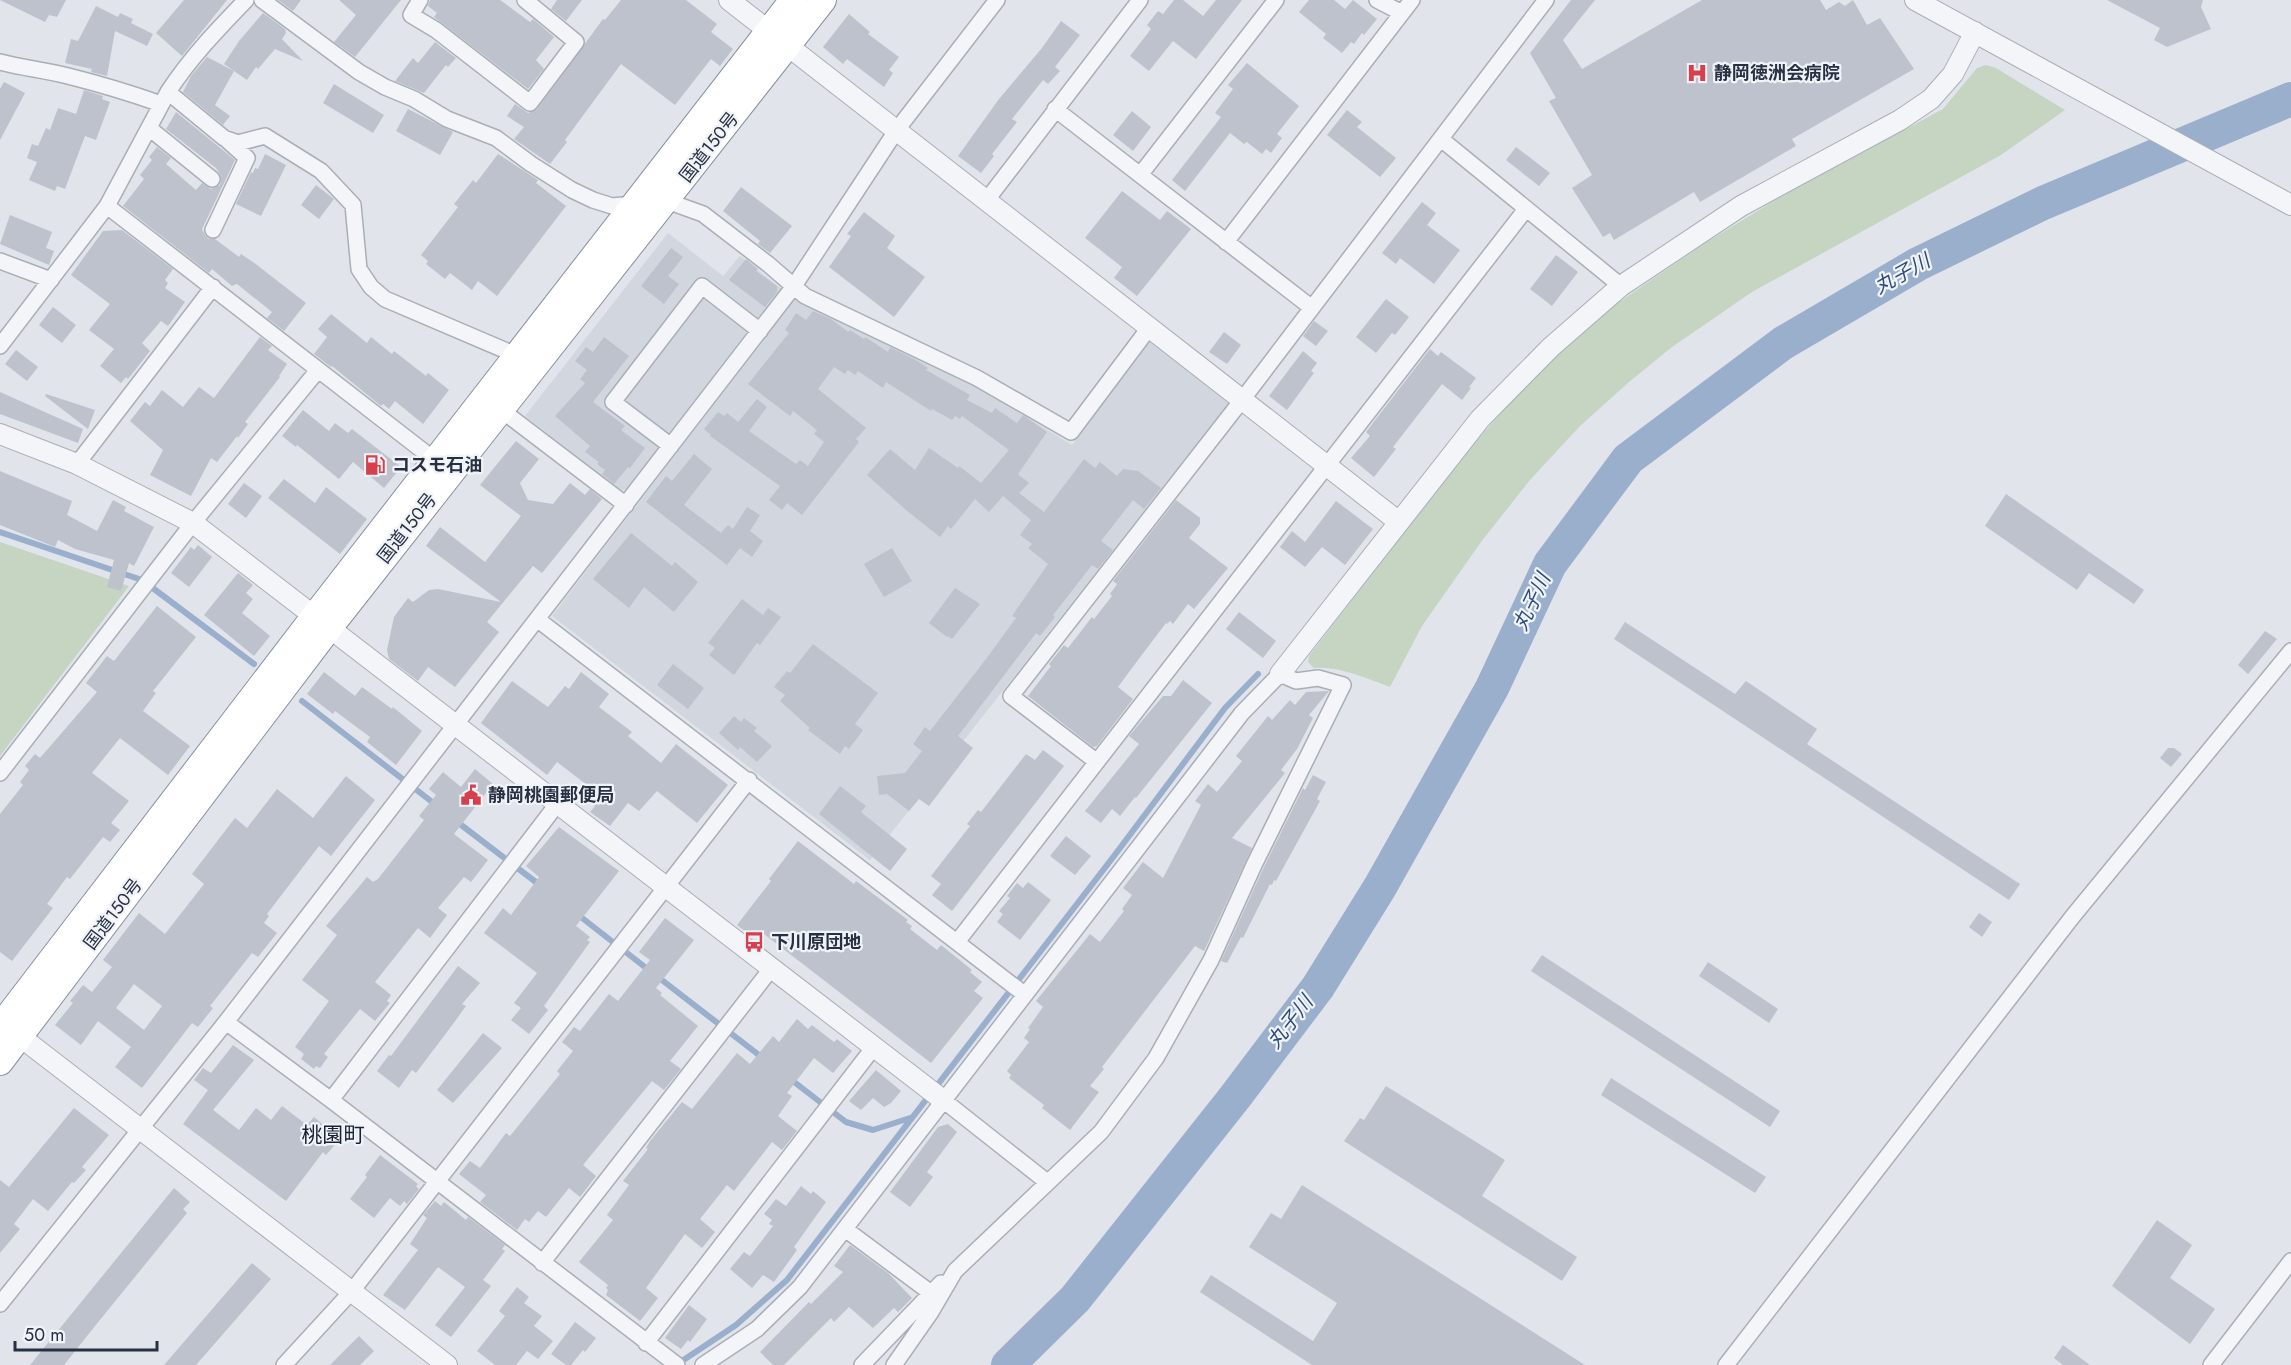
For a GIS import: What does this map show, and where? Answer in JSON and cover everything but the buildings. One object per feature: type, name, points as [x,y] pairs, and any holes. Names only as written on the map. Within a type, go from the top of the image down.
[{"type":"highway","name":"国道150号","points":[[0,1062],[6,1027],[322,622],[500,409],[667,201],[778,38],[794,0]]},
{"type":"highway","name":"国道150号","points":[[322,622],[436,461],[634,204],[778,38],[823,0]]},
{"type":"street","points":[[0,346],[107,206],[164,98],[201,48],[246,0]]},
{"type":"street","points":[[262,0],[359,72],[447,118],[496,138],[572,190],[612,206],[634,204]]},
{"type":"street","points":[[420,0],[411,15],[436,30],[530,102],[576,42],[534,3]]},
{"type":"street","points":[[729,0],[1399,522]]},
{"type":"street","points":[[0,1304],[226,1022],[795,286],[896,131],[997,0]]},
{"type":"street","points":[[986,201],[1140,0]]},
{"type":"street","points":[[1140,175],[1276,0]]},
{"type":"street","points":[[1377,0],[1402,13]]},
{"type":"street","points":[[1226,242],[1412,0]]},
{"type":"street","points":[[1097,762],[1011,696],[1242,400],[1546,0]]},
{"type":"street","points":[[1915,0],[2291,205]]},
{"type":"street","points":[[703,1365],[757,1329],[800,1287],[1242,713],[1280,674],[1480,419],[1551,347],[1621,286],[1741,206],[1900,120],[1931,99],[1953,74],[1975,33]]},
{"type":"street","points":[[0,62],[164,98],[224,138],[247,158],[213,230]]},
{"type":"street","points":[[1055,109],[1312,308]]},
{"type":"street","points":[[149,128],[212,179]]},
{"type":"street","points":[[224,138],[238,143],[265,136],[321,171],[341,190],[353,205],[359,269],[371,287],[385,299],[516,355]]},
{"type":"street","points":[[1441,139],[1621,286]]},
{"type":"street","points":[[667,201],[703,214],[805,296],[978,378],[1071,432],[1149,328]]},
{"type":"street","points":[[107,206],[436,461]]},
{"type":"street","points":[[957,942],[1526,209]]},
{"type":"street","points":[[0,261],[51,280]]},
{"type":"street","points":[[671,446],[613,402],[688,304],[702,286],[760,331]]},
{"type":"street","points":[[77,464],[213,287]]},
{"type":"street","points":[[0,773],[193,523],[318,370]]},
{"type":"street","points":[[500,409],[626,505]]},
{"type":"street","points":[[0,434],[77,464],[193,523],[1047,1182]]},
{"type":"street","points":[[537,619],[1024,994]]},
{"type":"street","points":[[1726,1365],[2073,916],[2291,651]]},
{"type":"street","points":[[862,1365],[931,1293],[1101,1132],[1156,1058],[1211,960],[1254,864],[1343,685],[1318,678],[1296,681],[1280,674]]},
{"type":"street","points":[[285,1365],[352,1291],[749,780]]},
{"type":"street","points":[[331,1100],[558,804]]},
{"type":"street","points":[[542,1263],[771,969]]},
{"type":"street","points":[[226,1022],[676,1365]]},
{"type":"street","points":[[6,1027],[447,1365]]},
{"type":"street","points":[[646,1343],[874,1047]]},
{"type":"street","points":[[845,1229],[931,1293]]},
{"type":"street","points":[[2211,1365],[2291,1261]]},
{"type":"street","points":[[894,1365],[931,1312],[955,1271]]},
{"type":"shaded area","points":[[668,233],[723,276],[740,256],[783,290],[629,489],[621,490],[525,416]]},
{"type":"shaded area","points":[[795,298],[805,305],[909,353],[987,393],[1072,445],[1152,339],[1231,400],[870,860],[552,616]]},
{"type":"green space","points":[[1986,65],[1996,68],[2065,110],[2001,155],[1752,292],[1672,347],[1629,382],[1580,426],[1530,480],[1481,542],[1422,626],[1390,687],[1343,671],[1314,668],[1308,662],[1309,656],[1465,453],[1563,350],[1615,305],[1702,245],[1777,199],[1943,109],[1977,68]]},
{"type":"green space","points":[[0,542],[129,586],[0,756]]},
{"type":"waterway","name":"丸子川","points":[[1008,1365],[1075,1299],[1235,1097],[1318,987],[1380,887],[1492,688],[1550,564],[1628,459],[1783,343],[1918,264],[2043,203],[2291,99]]},
{"type":"waterway","points":[[0,532],[142,580],[254,664]]},
{"type":"waterway","points":[[676,1365],[736,1325],[787,1280],[1114,856],[1225,708],[1258,674]]},
{"type":"waterway","points":[[302,701],[436,805]]},
{"type":"waterway","points":[[456,821],[541,886]]},
{"type":"waterway","points":[[577,914],[650,971]]},
{"type":"waterway","points":[[658,977],[764,1059]]},
{"type":"waterway","points":[[789,1078],[846,1122],[873,1130],[910,1118]]},
{"type":"place","name":"静岡徳洲会病院","points":[[1697,73]]},
{"type":"place","name":"コスモ石油","points":[[375,465]]},
{"type":"place","name":"静岡桃園郵便局","points":[[471,795]]},
{"type":"place","name":"下川原団地","points":[[754,942]]},
{"type":"district","name":"桃園町","points":[[333,1135]]}]
